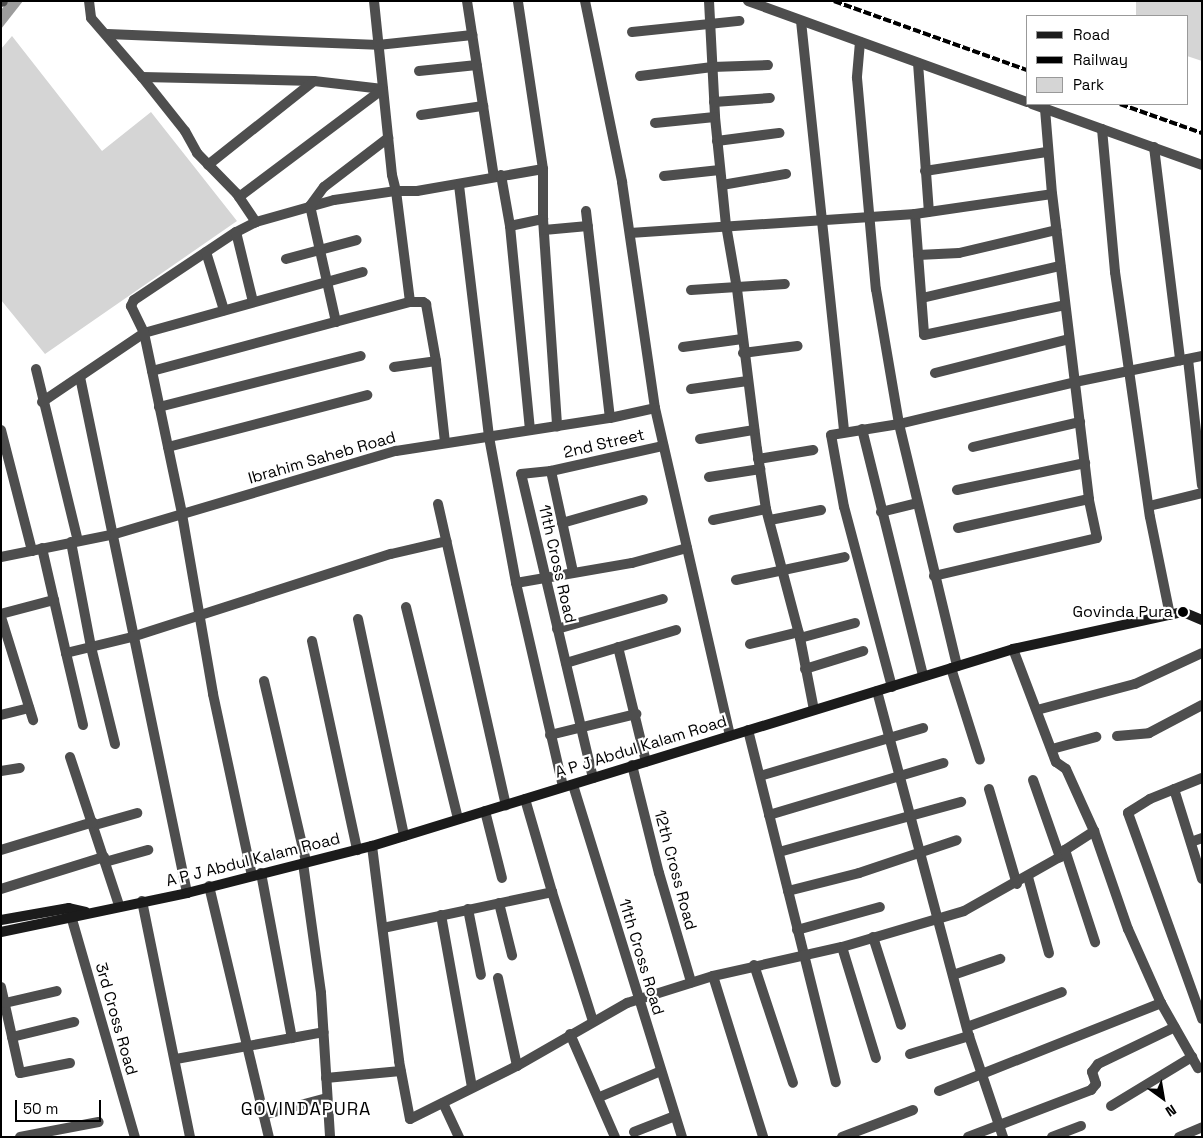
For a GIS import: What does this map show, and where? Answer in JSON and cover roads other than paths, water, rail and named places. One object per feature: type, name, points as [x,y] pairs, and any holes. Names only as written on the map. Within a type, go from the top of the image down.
[{"type":"street","points":[[89,1],[91,18],[107,34],[142,77],[208,165],[239,197],[256,222]]},
{"type":"street","points":[[374,1],[388,138],[410,302]]},
{"type":"street","points":[[467,1],[483,106],[497,176],[510,226],[530,430]]},
{"type":"street","points":[[518,1],[543,169],[543,219],[557,427]]},
{"type":"street","points":[[585,1],[630,233],[654,408],[730,736]]},
{"type":"street","points":[[709,1],[714,102],[720,170],[759,464],[766,508],[800,635],[814,710]]},
{"type":"street","points":[[748,1],[1026,102]]},
{"type":"street","points":[[632,32],[739,21]]},
{"type":"street","points":[[801,21],[844,432]]},
{"type":"street","points":[[107,34],[378,45],[472,35]]},
{"type":"street","points":[[860,42],[857,78],[884,351],[916,503],[954,667],[980,760]]},
{"type":"street","points":[[918,63],[929,212]]},
{"type":"street","points":[[419,70],[477,65]]},
{"type":"street","points":[[640,76],[712,67],[768,65]]},
{"type":"street","points":[[142,77],[314,81],[383,89]]},
{"type":"street","points":[[208,165],[314,81]]},
{"type":"street","points":[[239,197],[383,89]]},
{"type":"street","points":[[714,102],[770,98]]},
{"type":"street","points":[[1035,105],[1202,165]]},
{"type":"street","points":[[421,115],[483,106]]},
{"type":"street","points":[[934,576],[1097,538],[1089,499],[1060,266],[1047,152],[1045,108]]},
{"type":"street","points":[[655,123],[715,117]]},
{"type":"street","points":[[1102,129],[1115,272],[1149,506],[1170,615]]},
{"type":"street","points":[[717,141],[778,133]]},
{"type":"street","points":[[336,322],[310,206],[324,186],[388,138]]},
{"type":"street","points":[[1154,148],[1202,485]]},
{"type":"street","points":[[925,171],[1047,152]]},
{"type":"street","points":[[292,1038],[257,875],[212,694],[182,514],[144,333],[131,303],[236,232],[256,222],[310,206],[396,191],[459,185],[497,176],[543,169]]},
{"type":"street","points":[[664,176],[720,170]]},
{"type":"street","points":[[722,185],[786,174]]},
{"type":"street","name":"11th Cross Road","points":[[459,185],[489,437],[516,583],[550,735],[639,999],[682,1137]]},
{"type":"street","points":[[630,233],[726,225],[915,214],[1052,194]]},
{"type":"street","points":[[586,212],[610,418]]},
{"type":"street","points":[[915,214],[924,335],[1065,305]]},
{"type":"street","points":[[510,226],[543,219]]},
{"type":"street","points":[[544,230],[588,226]]},
{"type":"street","points":[[918,255],[964,252],[1056,230]]},
{"type":"street","points":[[236,232],[253,302]]},
{"type":"street","points":[[286,259],[357,240]]},
{"type":"street","points":[[206,252],[224,310]]},
{"type":"street","points":[[922,298],[1060,266]]},
{"type":"street","points":[[42,402],[144,333],[364,272]]},
{"type":"street","points":[[691,290],[785,284]]},
{"type":"street","points":[[152,371],[410,302],[426,304],[436,361],[445,443]]},
{"type":"street","points":[[683,347],[742,339]]},
{"type":"street","points":[[935,372],[1069,340]]},
{"type":"street","points":[[744,353],[798,346]]},
{"type":"street","points":[[159,407],[361,356]]},
{"type":"street","points":[[892,686],[844,507],[831,435],[899,424],[1075,382],[1202,356]]},
{"type":"street","points":[[394,367],[436,361]]},
{"type":"street","points":[[36,369],[74,542],[90,647],[115,744]]},
{"type":"street","points":[[80,376],[115,534],[132,637],[187,893]]},
{"type":"street","points":[[691,389],[747,380]]},
{"type":"street","points":[[168,448],[367,395]]},
{"type":"street","name":"Ibrahim Saheb Road","points":[[1,557],[115,534],[396,451],[557,427],[654,408]]},
{"type":"street","points":[[973,447],[1080,422]]},
{"type":"street","points":[[862,429],[880,512],[923,676]]},
{"type":"street","points":[[1,430],[54,600],[83,725]]},
{"type":"street","points":[[700,438],[754,430]]},
{"type":"street","name":"2nd Street","points":[[551,471],[663,446]]},
{"type":"street","points":[[709,477],[813,450]]},
{"type":"street","points":[[957,490],[1085,463]]},
{"type":"street","points":[[551,471],[573,572]]},
{"type":"street","name":"11th Cross Road","points":[[551,471],[521,474],[580,728],[594,778]]},
{"type":"street","points":[[1149,506],[1202,492]]},
{"type":"street","points":[[958,528],[1089,499]]},
{"type":"street","points":[[562,523],[643,500]]},
{"type":"street","points":[[880,512],[916,503]]},
{"type":"street","points":[[438,504],[506,805]]},
{"type":"street","points":[[713,520],[766,508]]},
{"type":"street","points":[[770,520],[821,510]]},
{"type":"street","points":[[66,652],[132,637],[390,554],[447,541]]},
{"type":"street","points":[[516,583],[632,563],[686,548]]},
{"type":"street","points":[[736,580],[846,557]]},
{"type":"street","points":[[557,629],[663,599]]},
{"type":"street","points":[[1,614],[54,600]]},
{"type":"street","points":[[406,607],[458,819]]},
{"type":"street","name":"A P J Abdul Kalam Road","points":[[1,920],[86,912],[187,893],[372,846],[1013,649],[1183,612],[1202,620]]},
{"type":"street","points":[[1,618],[33,720]]},
{"type":"street","points":[[358,619],[404,836]]},
{"type":"street","points":[[750,644],[855,623]]},
{"type":"street","points":[[566,663],[676,630]]},
{"type":"street","points":[[312,641],[357,850]]},
{"type":"street","points":[[618,647],[636,714],[646,762]]},
{"type":"street","points":[[1013,649],[1056,762],[1066,769],[1094,831],[1128,929],[1161,1003],[1198,1068]]},
{"type":"street","points":[[805,669],[863,651]]},
{"type":"street","points":[[1037,710],[1135,684],[1202,653]]},
{"type":"street","points":[[264,681],[304,863],[324,1032],[330,1137]]},
{"type":"street","points":[[876,691],[891,738],[909,816],[980,1076],[1003,1137]]},
{"type":"street","points":[[1117,736],[1149,733],[1202,705]]},
{"type":"street","points":[[1,716],[29,708]]},
{"type":"street","points":[[550,735],[636,714]]},
{"type":"street","points":[[760,776],[923,728]]},
{"type":"street","points":[[748,730],[836,1082]]},
{"type":"street","points":[[1052,749],[1096,737]]},
{"type":"street","points":[[70,757],[94,823],[119,906]]},
{"type":"street","points":[[770,815],[943,763]]},
{"type":"street","name":"12th Cross Road","points":[[632,765],[659,873],[691,982]]},
{"type":"street","points":[[1,771],[20,768]]},
{"type":"street","points":[[1202,778],[1150,799],[1128,813],[1202,1019]]},
{"type":"street","points":[[1033,780],[1095,942]]},
{"type":"street","points":[[1174,789],[1202,878]]},
{"type":"street","points":[[988,790],[1017,884]]},
{"type":"street","points":[[525,799],[593,1021]]},
{"type":"street","points":[[779,852],[961,802]]},
{"type":"street","points":[[485,811],[502,878]]},
{"type":"street","points":[[2,848],[137,813]]},
{"type":"street","points":[[372,846],[401,1071],[410,1119],[517,1066],[593,1021],[639,999],[691,982],[754,965],[842,947],[938,920],[1017,884],[1094,831]]},
{"type":"street","points":[[1190,842],[1202,838]]},
{"type":"street","points":[[788,892],[957,840]]},
{"type":"street","points":[[1,889],[105,859],[148,850]]},
{"type":"street","points":[[1028,877],[1049,953]]},
{"type":"street","points":[[209,886],[269,1137]]},
{"type":"street","points":[[383,928],[552,892]]},
{"type":"street","points":[[142,901],[176,1059],[190,1137]]},
{"type":"street","points":[[500,902],[512,955]]},
{"type":"street","points":[[797,930],[880,907]]},
{"type":"street","points":[[468,909],[481,975]]},
{"type":"street","name":"A P J Abdul Kalam Road","points":[[1,932],[70,914]]},
{"type":"street","name":"3rd Cross Road","points":[[70,914],[135,1137]]},
{"type":"street","points":[[441,915],[472,1088]]},
{"type":"street","points":[[873,937],[901,1025]]},
{"type":"street","points":[[842,947],[876,1058]]},
{"type":"street","points":[[952,974],[1000,959]]},
{"type":"street","points":[[754,965],[793,1083]]},
{"type":"street","points":[[713,976],[764,1137]]},
{"type":"street","points":[[498,978],[517,1066]]},
{"type":"street","points":[[1,987],[20,1073],[70,1063]]},
{"type":"street","points":[[5,1003],[57,992]]},
{"type":"street","points":[[910,1054],[968,1032],[1062,992]]},
{"type":"street","points":[[939,1091],[1161,1003]]},
{"type":"street","points":[[12,1037],[74,1022]]},
{"type":"street","points":[[968,1137],[1091,1090],[1096,1084],[1092,1072],[1098,1064],[1175,1028]]},
{"type":"street","points":[[176,1059],[324,1032]]},
{"type":"street","points":[[570,1034],[615,1137]]},
{"type":"street","points":[[1111,1106],[1192,1057]]},
{"type":"street","points":[[326,1078],[401,1071]]},
{"type":"street","points":[[602,1096],[661,1071]]},
{"type":"street","points":[[263,1115],[327,1098]]},
{"type":"street","points":[[443,1103],[459,1137]]},
{"type":"street","points":[[842,1137],[913,1110]]},
{"type":"street","points":[[634,1132],[676,1116]]},
{"type":"street","points":[[20,1137],[99,1122]]},
{"type":"street","points":[[1052,1137],[1081,1126]]},
{"type":"street","points":[[1179,1137],[1202,1127]]},
{"type":"railway","points":[[834,1],[1026,70]]},
{"type":"railway","points":[[1123,105],[1202,133]]},
{"type":"place","name":"Govinda Pura","points":[[1183,612]]},
{"type":"district","name":"GOVINDAPURA","points":[[306,1109]]}]
